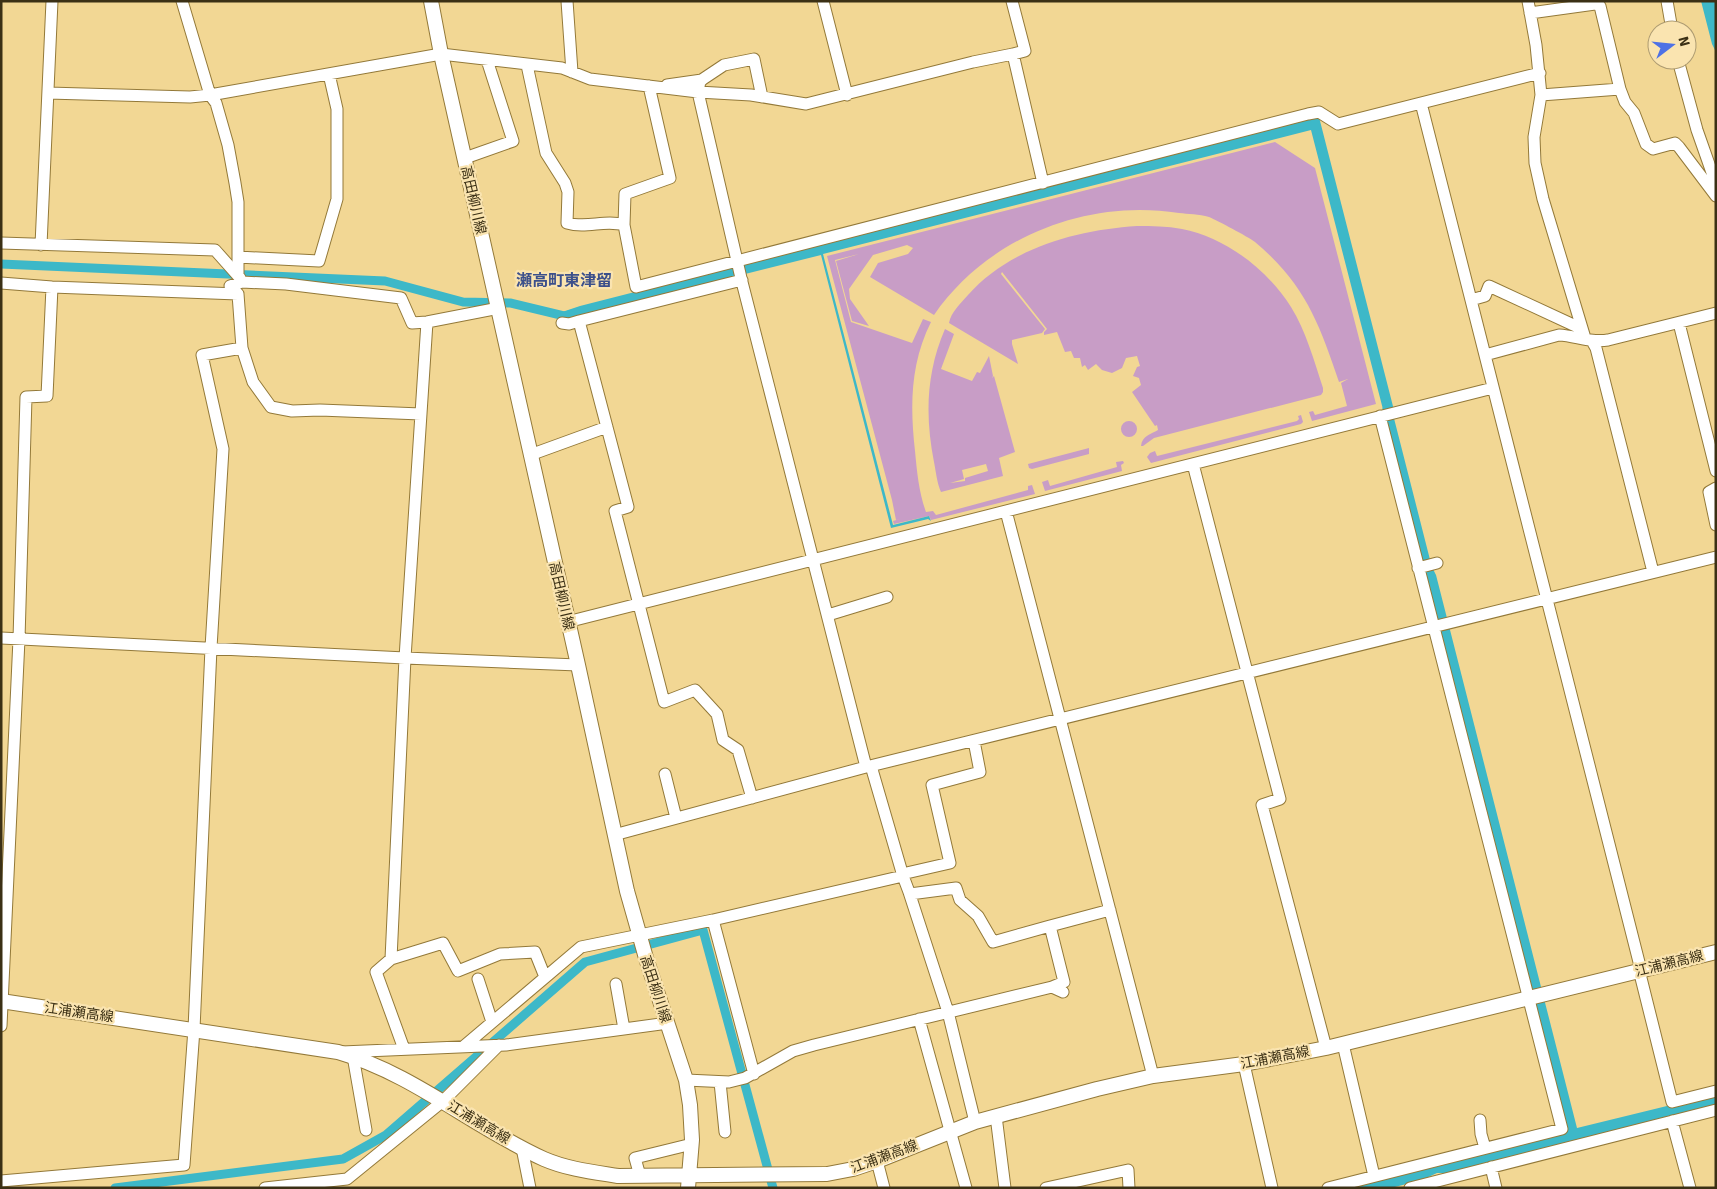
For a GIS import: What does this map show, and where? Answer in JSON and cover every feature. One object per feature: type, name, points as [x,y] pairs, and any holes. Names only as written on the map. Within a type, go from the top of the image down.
[{"type":"main road","name":"高田柳川線","points":[[431,1],[441,54],[627,891],[662,1024],[686,1080],[690,1105],[692,1144],[688,1182]]},
{"type":"main road","name":"江浦瀬高線","points":[[2,1001],[338,1052],[353,1056],[417,1085],[522,1148],[544,1159],[572,1168],[618,1176],[640,1176],[688,1182],[750,1175],[827,1174],[853,1169],[975,1122],[1105,1087],[1153,1076],[1244,1064],[1326,1048],[1716,952]]},
{"type":"street","points":[[40,245],[52,1]]},
{"type":"street","points":[[182,1],[210,95],[216,103],[235,183],[238,202],[240,279]]},
{"type":"street","points":[[567,1],[581,76]]},
{"type":"street","points":[[823,1],[847,95]]},
{"type":"street","points":[[48,93],[190,98],[441,54],[562,68],[581,76],[652,87],[762,97],[806,104],[973,62],[1025,51],[1012,1]]},
{"type":"street","points":[[1666,1],[1670,20]]},
{"type":"street","points":[[1653,572],[1596,348],[1586,336],[1543,198],[1535,163],[1534,137],[1541,95],[1540,73],[1529,7],[1596,4],[1600,6],[1620,89],[1625,102],[1634,113],[1646,144],[1653,149],[1675,144],[1716,196]]},
{"type":"street","points":[[1009,55],[1013,54],[1043,183]]},
{"type":"street","points":[[762,97],[754,59],[724,65],[700,81],[698,92],[741,279],[828,615],[869,767],[902,875],[910,892],[948,1012],[975,1122]]},
{"type":"street","points":[[464,158],[514,141],[486,60]]},
{"type":"street","points":[[527,65],[546,153],[565,183],[568,192],[566,222],[579,226],[612,223],[624,225]]},
{"type":"street","points":[[1681,70],[1695,122],[1716,184]]},
{"type":"street","points":[[652,87],[670,178],[625,194],[624,225],[636,287],[1308,114],[1319,112],[1338,124],[1540,73]]},
{"type":"street","points":[[238,257],[319,261],[338,199],[337,109],[329,74]]},
{"type":"street","points":[[652,87],[702,80]]},
{"type":"street","points":[[1541,95],[1620,89]]},
{"type":"street","points":[[1421,103],[1547,598],[1672,1102],[1716,1091]]},
{"type":"street","points":[[1,243],[215,250],[240,279]]},
{"type":"street","points":[[421,414],[320,410],[292,411],[271,407],[253,382],[242,348],[238,294],[230,286],[240,279],[401,298],[412,324],[498,308]]},
{"type":"street","points":[[562,323],[579,322],[741,279]]},
{"type":"street","points":[[1,283],[52,287],[238,294]]},
{"type":"street","points":[[1471,300],[1485,296],[1489,286],[1586,336]]},
{"type":"street","points":[[1,1026],[19,639],[26,397],[47,396],[52,287]]},
{"type":"street","points":[[1485,355],[1559,336],[1586,336],[1608,340],[1716,313]]},
{"type":"street","points":[[391,959],[405,658],[427,322]]},
{"type":"street","points":[[579,322],[628,507],[615,511],[664,702],[695,690],[716,714],[723,740],[738,750],[752,798]]},
{"type":"street","points":[[1678,323],[1716,471]]},
{"type":"street","points":[[3,1184],[184,1165],[194,1029],[211,648],[224,449],[202,355],[242,348]]},
{"type":"street","points":[[567,622],[1493,388]]},
{"type":"street","points":[[1381,416],[1428,565],[1435,626],[1535,996],[1562,1128],[1485,1148],[1431,1172],[1410,1188]]},
{"type":"street","points":[[530,455],[607,427]]},
{"type":"street","points":[[1193,464],[1280,799],[1262,805],[1326,1048]]},
{"type":"street","points":[[1716,488],[1709,492],[1716,525]]},
{"type":"street","points":[[1006,510],[1153,1076]]},
{"type":"street","points":[[614,835],[869,767],[1716,557]]},
{"type":"street","points":[[828,615],[887,597]]},
{"type":"street","points":[[1,638],[578,665]]},
{"type":"street","points":[[467,1047],[492,1022],[581,947],[713,920],[950,863],[932,786],[980,772],[974,741]]},
{"type":"street","points":[[664,774],[676,818]]},
{"type":"street","points":[[910,892],[956,888],[960,900],[978,916],[993,942],[1110,910]]},
{"type":"street","points":[[713,920],[756,1073]]},
{"type":"street","points":[[686,1080],[724,1082],[756,1073],[792,1051],[948,1012],[1058,990],[1064,982],[1050,926]]},
{"type":"street","points":[[404,1049],[376,972],[391,959],[443,943],[458,971],[500,954],[535,952],[546,977]]},
{"type":"street","points":[[478,979],[492,1022]]},
{"type":"street","points":[[616,984],[624,1029]]},
{"type":"street","points":[[919,1020],[966,1188]]},
{"type":"street","points":[[338,1052],[502,1045],[662,1024]]},
{"type":"street","points":[[1343,1044],[1374,1176]]},
{"type":"street","points":[[265,1188],[329,1184],[347,1179],[441,1100],[502,1045]]},
{"type":"street","points":[[353,1056],[366,1130]]},
{"type":"street","points":[[1244,1064],[1272,1188]]},
{"type":"street","points":[[724,1082],[726,1132]]},
{"type":"street","points":[[1328,1188],[1374,1176],[1491,1167],[1716,1110]]},
{"type":"street","points":[[996,1116],[1005,1188]]},
{"type":"street","points":[[1480,1120],[1485,1148]]},
{"type":"street","points":[[1672,1121],[1690,1188]]},
{"type":"street","points":[[640,1176],[635,1158],[692,1144]]},
{"type":"street","points":[[522,1148],[530,1188]]},
{"type":"street","points":[[877,1161],[884,1188]]},
{"type":"street","points":[[1491,1167],[1496,1188]]},
{"type":"street","points":[[1046,1188],[1128,1170],[1130,1188]]},
{"type":"shaded area","points":[[1275,142],[1315,168],[1376,404],[1312,421],[1309,412],[1313,411],[1315,415],[1347,406],[1341,383],[1348,379],[1339,382],[1317,323],[1298,289],[1286,273],[1255,242],[1209,217],[1144,210],[1109,212],[1075,218],[1042,230],[1010,245],[982,264],[956,288],[934,315],[870,277],[878,263],[908,254],[913,248],[907,245],[873,255],[849,289],[850,299],[869,326],[852,321],[836,261],[859,254],[835,260],[851,322],[912,343],[923,319],[931,322],[915,369],[912,401],[913,434],[918,475],[926,512],[933,511],[936,515],[1028,490],[1028,486],[1032,485],[1035,494],[931,520],[929,516],[894,524],[893,521],[900,519],[896,520],[827,256]]},
{"type":"shaded area","points":[[1137,226],[1171,227],[1198,233],[1229,247],[1258,268],[1281,293],[1301,326],[1323,388],[1321,395],[1154,438],[1141,446],[1145,438],[1158,430],[1157,425],[1155,426],[1132,392],[1141,385],[1139,378],[1133,376],[1137,367],[1140,366],[1137,356],[1126,358],[1122,368],[1112,373],[1102,370],[1096,364],[1088,370],[1085,365],[1082,367],[1080,358],[1074,358],[1071,351],[1065,352],[1057,332],[1044,335],[1047,329],[1002,272],[1001,274],[1045,329],[1042,333],[1012,340],[1018,364],[949,323],[957,308],[985,279],[1004,265],[1024,254],[1045,244],[1068,237],[1114,228]]},
{"type":"shaded area","points":[[945,329],[954,334],[941,369],[972,381],[977,372],[980,373],[989,356],[992,378],[994,376],[1015,452],[999,458],[1003,476],[941,492],[938,485],[929,428],[931,378]],"holes":[[[986,464],[988,471],[965,478],[965,481],[950,483],[964,479],[962,470]]]},
{"type":"shaded area","points":[[1301,415],[1303,422],[1301,424],[1151,463],[1147,457],[1155,451],[1157,456],[1297,421],[1299,419],[1298,416]]},
{"type":"shaded area","points":[[1129,421],[1135,423],[1137,429],[1135,435],[1129,437],[1123,435],[1121,429],[1123,423]]},
{"type":"shaded area","points":[[1089,448],[1089,454],[1032,469],[1029,468],[1028,464]]},
{"type":"shaded area","points":[[1123,461],[1124,463],[1121,465],[1122,471],[1045,491],[1042,482],[1048,480],[1050,486],[1117,467],[1116,462]]},
{"type":"water","points":[[1701,1],[1716,1],[1716,52],[1712,44]]},
{"type":"water","points":[[1319,117],[1396,418],[1386,421],[1311,130],[823,254],[893,525],[929,516],[931,521],[928,519],[891,528],[821,255],[566,319],[558,317],[559,313],[580,306]]},
{"type":"water","points":[[1433,569],[1577,1128],[1716,1094],[1716,1105],[1446,1173],[1437,1173],[1422,1180],[1391,1188],[1346,1188],[1436,1167],[1567,1131],[1425,571]]},
{"type":"waterway","points":[[1,264],[385,281],[463,302],[511,303],[565,316],[570,315]]},
{"type":"waterway","points":[[1387,409],[1428,570]]},
{"type":"waterway","points":[[115,1188],[343,1159],[386,1135],[585,962],[703,930],[773,1188]]},
{"type":"district","name":"瀬高町東津留","points":[[564,280]]}]
